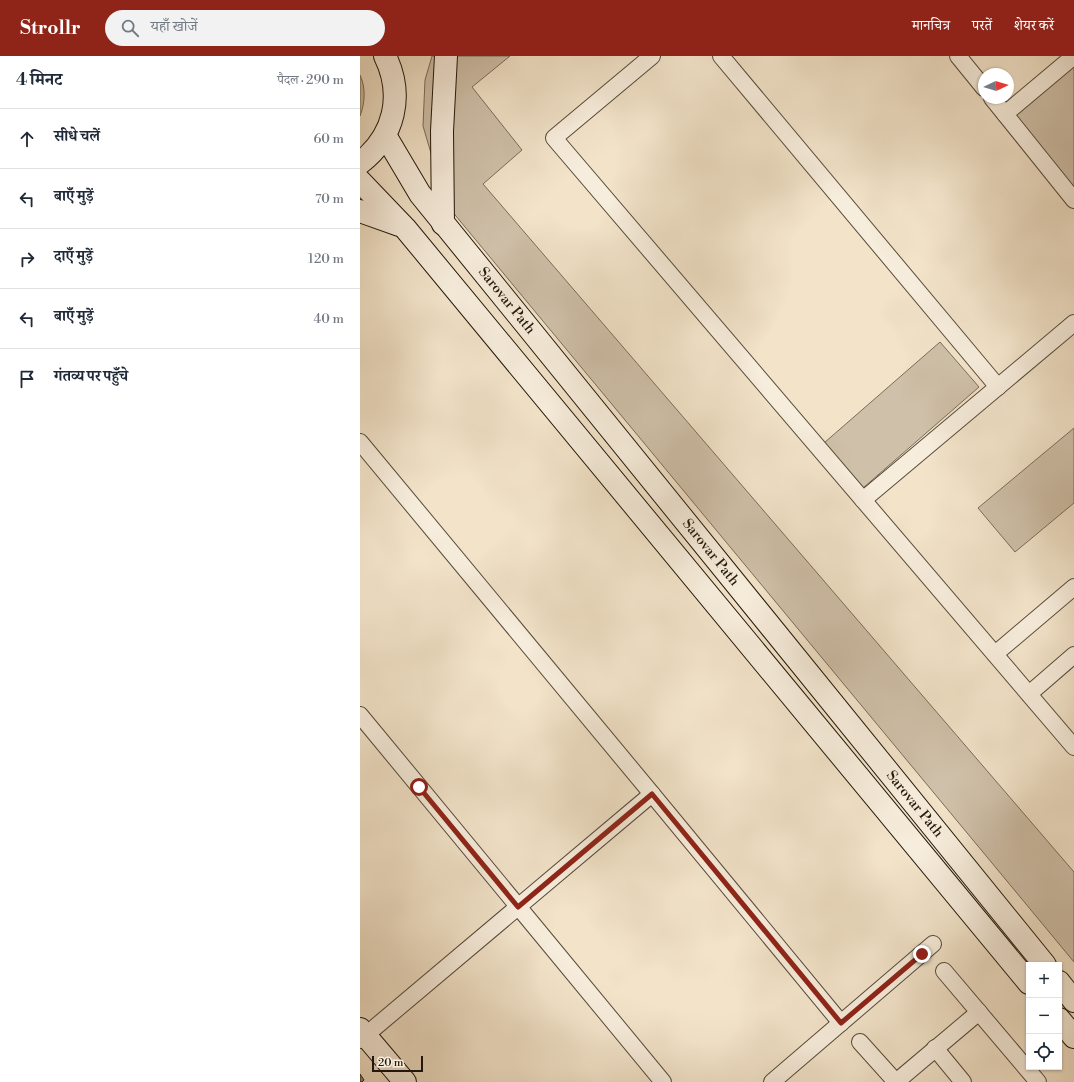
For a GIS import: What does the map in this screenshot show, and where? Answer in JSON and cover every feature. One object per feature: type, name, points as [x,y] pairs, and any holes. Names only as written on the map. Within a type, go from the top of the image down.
[{"type":"main road","points":[[444,224],[442,131],[446,56]]},
{"type":"main road","points":[[360,163],[377,147],[385,135],[393,113],[395,98],[394,81],[390,60]]},
{"type":"main road","name":"Sarovar Path","points":[[385,135],[420,194],[1043,962]]},
{"type":"main road","name":"Sarovar Path","points":[[360,181],[405,228],[1026,979]]},
{"type":"main road","points":[[360,211],[405,228]]},
{"type":"main road","points":[[1062,986],[1074,1001]]},
{"type":"main road","points":[[1062,1023],[1074,1037]]},
{"type":"main road","points":[[362,1035],[405,1082]]},
{"type":"street","points":[[652,56],[554,138],[1074,747]]},
{"type":"street","points":[[721,56],[998,387]]},
{"type":"street","points":[[958,56],[978,81]]},
{"type":"street","points":[[1005,114],[1074,56]]},
{"type":"street","points":[[997,104],[1074,200]]},
{"type":"street","points":[[863,500],[1074,323]]},
{"type":"street","points":[[360,442],[841,1023]]},
{"type":"street","points":[[995,654],[1074,587]]},
{"type":"street","points":[[1029,694],[1074,655]]},
{"type":"street","points":[[360,715],[663,1082]]},
{"type":"street","points":[[362,1035],[518,907],[652,794]]},
{"type":"street","points":[[772,1082],[933,944]]},
{"type":"street","points":[[944,971],[1038,1082]]},
{"type":"street","points":[[860,1042],[896,1082],[979,1012]]},
{"type":"street","points":[[935,1048],[963,1082]]},
{"type":"shaded area","points":[[432,56],[510,56],[472,87],[522,150],[483,184],[1074,872],[1074,962],[446,204],[423,126],[425,80]]},
{"type":"shaded area","points":[[1074,65],[1074,188],[1014,115]]},
{"type":"shaded area","points":[[360,75],[364,96],[360,116]]},
{"type":"shaded area","points":[[940,342],[979,387],[863,488],[824,443]]},
{"type":"shaded area","points":[[1074,428],[1074,503],[1015,552],[978,508]]},
{"type":"building","points":[[360,1074],[364,1080],[362,1082],[360,1082]]},
{"type":"route","points":[[419,787],[518,907],[652,794],[841,1023],[922,954]]}]
